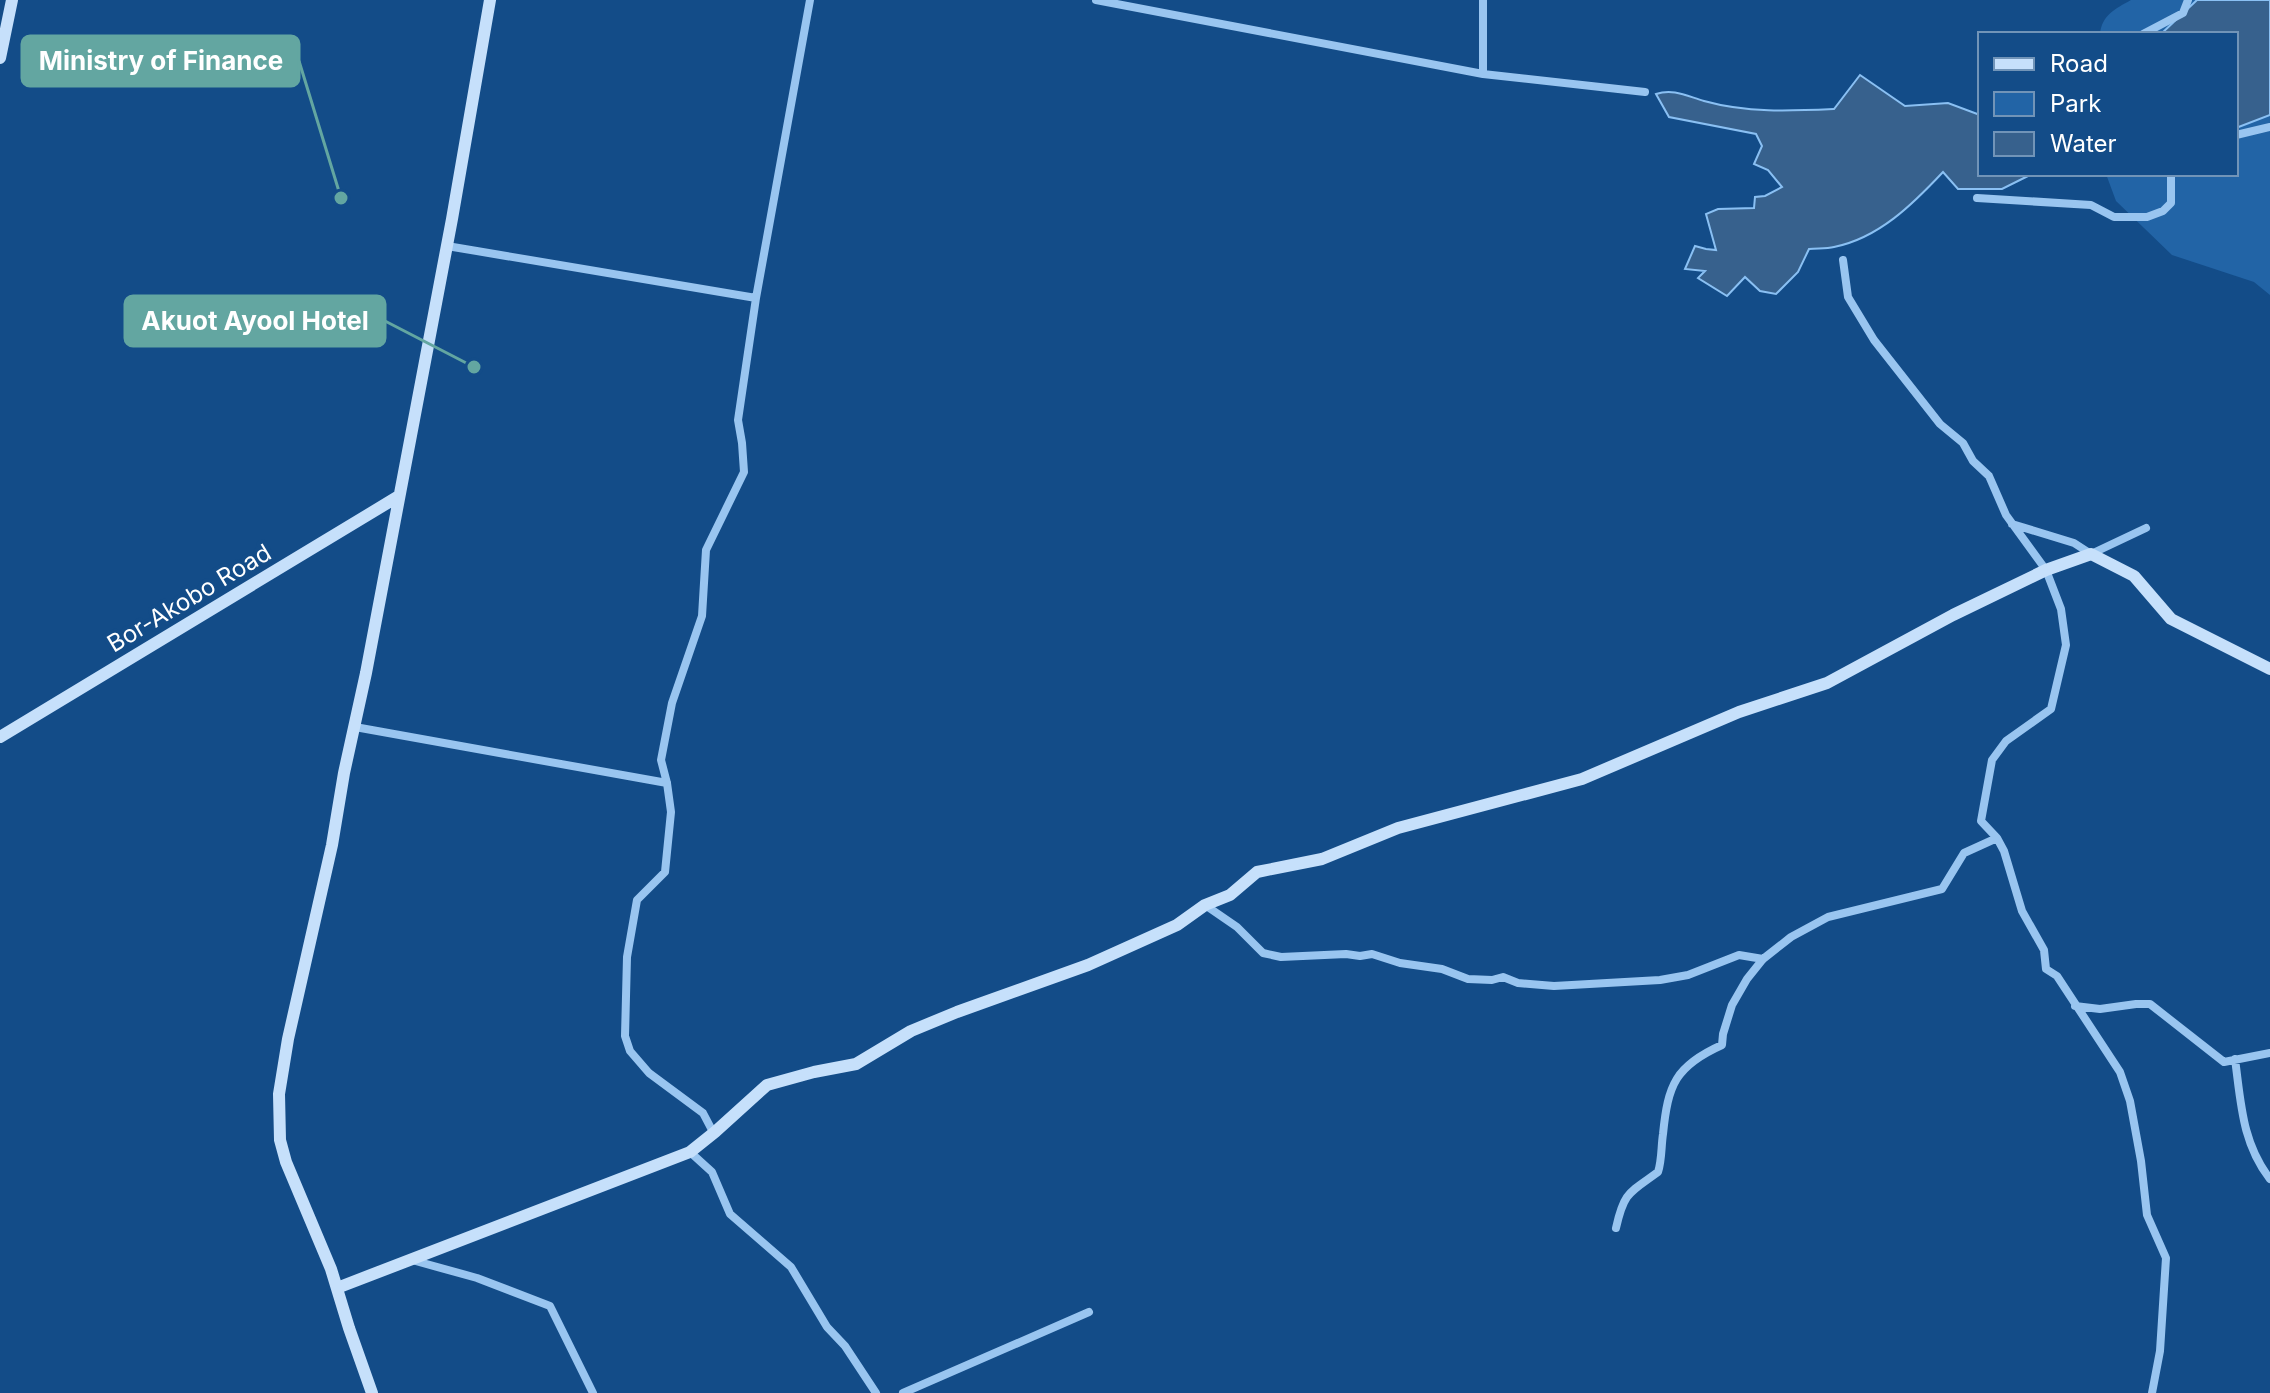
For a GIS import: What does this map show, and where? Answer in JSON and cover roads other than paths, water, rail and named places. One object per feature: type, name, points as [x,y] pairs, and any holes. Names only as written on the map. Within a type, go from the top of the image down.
[{"type":"street","points":[[0,58],[12,0]]},
{"type":"street","points":[[372,1393],[331,1269],[286,1162],[280,1140],[279,1094],[355,727],[447,246],[490,0]]},
{"type":"street","points":[[713,1132],[703,1113],[649,1073],[630,1051],[625,1036],[627,957],[637,900],[665,872],[671,812],[661,760],[672,703],[702,616],[706,550],[744,472],[738,420],[756,298],[810,0]]},
{"type":"street","points":[[1096,0],[1483,74],[1645,92]]},
{"type":"street","points":[[1150,10],[1151,0]]},
{"type":"street","points":[[1483,0],[1483,74]]},
{"type":"street","points":[[2147,32],[2183,13],[2188,0]]},
{"type":"street","points":[[2238,135],[2270,127]]},
{"type":"street","points":[[1977,198],[2091,205],[2114,217],[2147,217],[2163,211],[2171,203],[2171,176]]},
{"type":"street","points":[[447,246],[756,298]]},
{"type":"street","points":[[1843,260],[1848,297],[1874,340],[1940,424],[1963,443],[1973,461],[1989,476],[2006,515],[2046,570],[2061,609],[2066,645],[2051,709],[2006,741],[1992,760],[1981,821],[2004,851],[2022,911],[2044,950],[2046,969],[2057,976],[2120,1072],[2130,1101],[2147,1215],[2166,1258],[2160,1351],[2152,1393]]},
{"type":"street","name":"Bor-Akobo Road","points":[[0,737],[399,496]]},
{"type":"street","points":[[2012,524],[2074,543],[2134,576],[2171,619],[2270,669]]},
{"type":"street","points":[[337,1288],[690,1152],[767,1085],[856,1064],[911,1031],[1088,965],[1177,925],[1205,905],[1230,895],[1257,872],[1322,859],[1398,828],[1582,779],[1739,712],[1827,683],[1953,615],[2046,570],[2091,554],[2146,528]]},
{"type":"street","points":[[355,727],[667,783]]},
{"type":"street","points":[[1616,1228],[1624,1199],[1658,1172],[1666,1111],[1674,1079],[1683,1068],[1722,1045],[1732,1005],[1763,959],[1791,937],[1828,917],[1942,889],[1964,853],[1997,838]]},
{"type":"street","points":[[1205,905],[1237,927],[1263,953],[1281,957],[1372,954],[1400,963],[1442,969],[1468,979],[1503,977],[1518,983],[1554,986],[1660,980],[1688,975],[1739,955],[1763,959]]},
{"type":"street","points":[[2075,1006],[2100,1009],[2150,1004],[2224,1062],[2270,1053]]},
{"type":"street","points":[[2235,1059],[2244,1129],[2259,1164],[2270,1179]]},
{"type":"street","points":[[690,1152],[712,1172],[730,1214],[791,1267],[827,1327],[845,1346],[876,1393]]},
{"type":"street","points":[[411,1259],[477,1278],[550,1306],[593,1393]]},
{"type":"street","points":[[903,1393],[1089,1312]]},
{"type":"water","points":[[2197,0],[2270,0],[2270,115],[2238,127],[2238,32],[2163,32]]},
{"type":"water","points":[[1860,75],[1905,106],[1948,103],[1978,114],[1978,176],[2028,176],[2002,189],[1958,189],[1943,172],[1920,196],[1880,228],[1850,243],[1809,249],[1798,272],[1776,294],[1760,291],[1745,277],[1727,296],[1698,278],[1705,271],[1685,269],[1695,246],[1716,250],[1706,214],[1718,209],[1754,208],[1755,197],[1765,196],[1782,187],[1768,170],[1754,164],[1762,146],[1756,134],[1669,117],[1656,94],[1674,92],[1720,105],[1752,109],[1834,109]]},
{"type":"place","name":"Ministry of Finance","points":[[341,198]]},
{"type":"place","name":"Akuot Ayool Hotel","points":[[474,367]]}]
